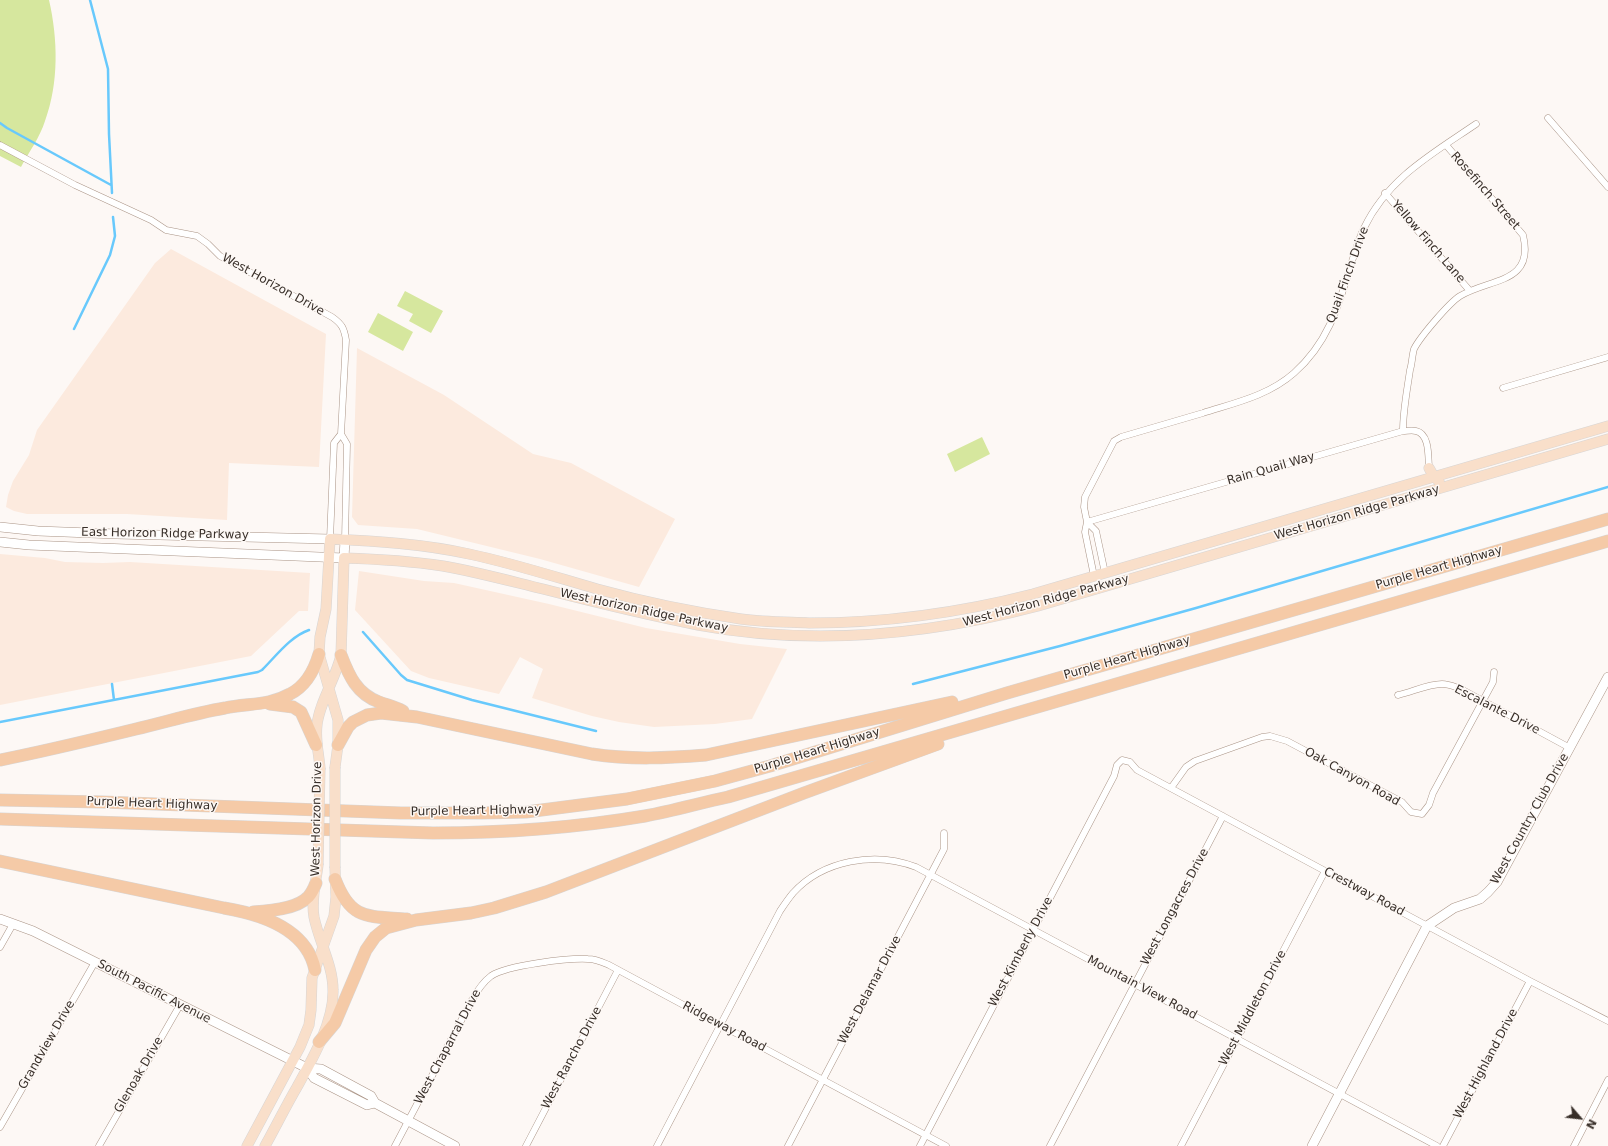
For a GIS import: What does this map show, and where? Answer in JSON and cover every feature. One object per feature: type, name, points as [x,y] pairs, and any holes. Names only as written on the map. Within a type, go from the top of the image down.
[{"type":"highway","name":"Purple Heart Highway","points":[[0,800],[102,802],[401,813],[482,814],[526,812],[627,799],[715,781],[770,766],[1007,693],[1608,519]]},
{"type":"highway","name":"Purple Heart Highway","points":[[0,819],[433,833],[489,833],[577,826],[646,816],[728,797],[1608,541]]},
{"type":"highway","points":[[0,760],[88,741],[226,707],[266,703],[284,698],[298,690],[313,672],[319,654]]},
{"type":"highway","points":[[341,655],[350,679],[360,691],[378,702],[417,717]]},
{"type":"highway","points":[[338,744],[353,722],[367,715],[381,713],[417,717],[616,758],[670,758],[706,755],[956,702],[1007,693]]},
{"type":"highway","points":[[266,703],[298,709],[304,715],[310,734],[316,745]]},
{"type":"highway","points":[[319,1042],[335,1023],[362,958],[370,943],[386,928],[416,920],[470,913],[494,908],[546,892],[804,793],[1043,706]]},
{"type":"highway","points":[[0,861],[248,912],[274,922],[297,938],[309,952],[315,970]]},
{"type":"highway","points":[[335,874],[345,900],[360,914],[378,918],[416,920]]},
{"type":"highway","points":[[248,912],[277,910],[302,902],[309,897],[316,883]]},
{"type":"main road","name":"West Horizon Ridge Parkway","points":[[330,539],[399,543],[467,553],[548,574],[598,589],[665,605],[744,620],[850,623],[913,617],[956,611],[995,603],[1105,573],[1420,481],[1432,473],[1505,455],[1608,426]]},
{"type":"main road","name":"West Horizon Ridge Parkway","points":[[344,558],[398,560],[443,566],[484,574],[662,617],[718,628],[756,633],[821,636],[914,630],[961,624],[1038,606],[1463,483],[1608,439]]},
{"type":"main road","points":[[1432,473],[1444,482],[1463,483]]},
{"type":"main road","name":"West Horizon Drive","points":[[247,1146],[300,1047],[308,1025],[311,1010],[311,990],[315,970],[334,916],[335,767],[338,744],[338,720],[319,654],[320,636],[326,609],[330,539]]},
{"type":"main road","name":"West Horizon Drive","points":[[265,1146],[307,1068],[319,1042],[330,1012],[333,992],[331,971],[314,915],[318,865],[320,768],[316,745],[317,724],[338,668],[341,655],[344,558]]},
{"type":"main road","points":[[1038,606],[1049,597],[1099,582],[1104,578],[1105,573]]},
{"type":"main road","points":[[544,589],[548,574]]},
{"type":"main road","points":[[662,617],[665,605]]},
{"type":"main road","points":[[913,617],[914,630]]},
{"type":"main road","points":[[756,633],[764,628],[787,630],[790,628],[792,622]]},
{"type":"street","points":[[1548,118],[1608,187]]},
{"type":"street","name":"Quail Finch Drive","points":[[1094,576],[1085,532],[1087,522],[1084,507],[1085,497],[1114,441],[1121,436],[1252,398],[1275,386],[1294,373],[1313,352],[1328,330],[1338,307],[1364,228],[1385,194],[1412,168],[1476,124]]},
{"type":"street","name":"West Horizon Drive","points":[[0,145],[75,185],[150,220],[166,230],[197,236],[220,256],[332,317],[340,323],[344,330],[346,340],[341,434],[347,444],[344,558]]},
{"type":"street","name":"Rosefinch Street","points":[[1446,145],[1523,235],[1526,248],[1524,261],[1519,270],[1508,278],[1470,292]]},
{"type":"street","name":"Yellow Finch Lane","points":[[1385,194],[1470,292]]},
{"type":"street","points":[[1403,431],[1403,412],[1414,349],[1422,337],[1452,302],[1470,292]]},
{"type":"street","points":[[1503,388],[1608,357]]},
{"type":"street","name":"Rain Quail Way","points":[[1087,522],[1403,431],[1417,431],[1426,439],[1432,473]]},
{"type":"street","name":"West Horizon Drive","points":[[330,539],[334,443],[341,434]]},
{"type":"street","name":"Quail Finch Drive","points":[[1087,522],[1096,532],[1105,573]]},
{"type":"street","name":"East Horizon Ridge Parkway","points":[[0,527],[38,531],[117,534],[330,539]]},
{"type":"street","points":[[117,534],[117,548]]},
{"type":"street","name":"East Horizon Ridge Parkway","points":[[0,542],[28,545],[328,557]]},
{"type":"street","name":"West Horizon Ridge Parkway","points":[[328,557],[344,558]]},
{"type":"street","points":[[1482,701],[1493,682],[1494,672]]},
{"type":"street","name":"West Country Club Drive","points":[[1312,1146],[1427,926],[1454,908],[1476,901],[1488,892],[1496,882],[1608,677]]},
{"type":"street","name":"Escalante Drive","points":[[1398,696],[1442,684],[1461,689],[1570,748]]},
{"type":"street","name":"Oak Canyon Road","points":[[1171,788],[1186,767],[1195,761],[1262,737],[1270,736],[1287,741],[1402,802],[1411,812],[1422,814],[1429,805],[1433,793],[1482,701]]},
{"type":"street","name":"Crestway Road","points":[[1122,760],[1130,762],[1137,770],[1530,981],[1608,1021]]},
{"type":"street","name":"West Kimberly Drive","points":[[920,1146],[1114,776],[1117,765],[1122,760]]},
{"type":"street","name":"West Longacres Drive","points":[[1050,1146],[1223,816]]},
{"type":"street","name":"West Delamar Drive","points":[[788,1146],[944,849],[944,833]]},
{"type":"street","name":"Mountain View Road","points":[[657,1146],[780,911],[789,898],[809,879],[824,871],[840,865],[865,859],[890,859],[916,867],[1437,1146]]},
{"type":"street","name":"West Middleton Drive","points":[[1181,1146],[1325,871]]},
{"type":"street","name":"South Pacific Avenue","points":[[0,919],[33,932],[95,962],[307,1068],[314,1078],[367,1105],[375,1103],[455,1146]]},
{"type":"street","points":[[0,948],[13,924]]},
{"type":"street","name":"Ridgeway Road","points":[[492,976],[508,968],[576,959],[595,960],[618,970],[946,1146]]},
{"type":"street","name":"Grandview Drive","points":[[0,1127],[2,1118],[95,962]]},
{"type":"street","name":"West Rancho Drive","points":[[526,1146],[618,970]]},
{"type":"street","name":"West Chaparral Drive","points":[[395,1146],[476,992],[492,976]]},
{"type":"street","name":"West Highland Drive","points":[[1443,1146],[1530,981]]},
{"type":"street","name":"Glenoak Drive","points":[[99,1146],[180,1005]]},
{"type":"street","points":[[1574,1146],[1608,1080]]},
{"type":"shaded area","points":[[171,249],[326,334],[319,467],[229,463],[227,520],[127,514],[27,514],[14,511],[6,507],[13,481],[29,455],[37,430],[155,263]]},
{"type":"shaded area","points":[[357,348],[444,395],[533,454],[571,463],[675,519],[639,587],[540,559],[417,529],[358,525],[352,517]]},
{"type":"shaded area","points":[[0,554],[45,558],[65,562],[130,562],[310,573],[308,611],[299,611],[251,656],[0,705]]},
{"type":"shaded area","points":[[359,571],[424,581],[454,583],[549,604],[646,628],[740,644],[787,649],[752,719],[715,724],[654,727],[619,722],[592,716],[532,698],[543,669],[520,657],[499,694],[429,678],[411,671],[355,610]]},
{"type":"green space","points":[[0,0],[49,0],[54,30],[56,61],[50,106],[40,133],[21,167],[0,156]]},
{"type":"green space","points":[[405,291],[443,311],[431,333],[409,321],[413,314],[397,306]]},
{"type":"green space","points":[[378,313],[413,332],[403,351],[368,332]]},
{"type":"green space","points":[[982,437],[990,454],[955,472],[947,454]]},
{"type":"waterway","points":[[90,0],[108,69],[112,193]]},
{"type":"waterway","points":[[0,123],[111,185]]},
{"type":"waterway","points":[[74,329],[110,255],[115,236],[113,217]]},
{"type":"waterway","points":[[913,684],[1060,646],[1196,608],[1608,487]]},
{"type":"waterway","points":[[0,722],[258,672],[262,670],[296,637],[309,630]]},
{"type":"waterway","points":[[363,632],[407,680],[472,700],[596,731]]},
{"type":"waterway","points":[[112,684],[114,700]]}]
